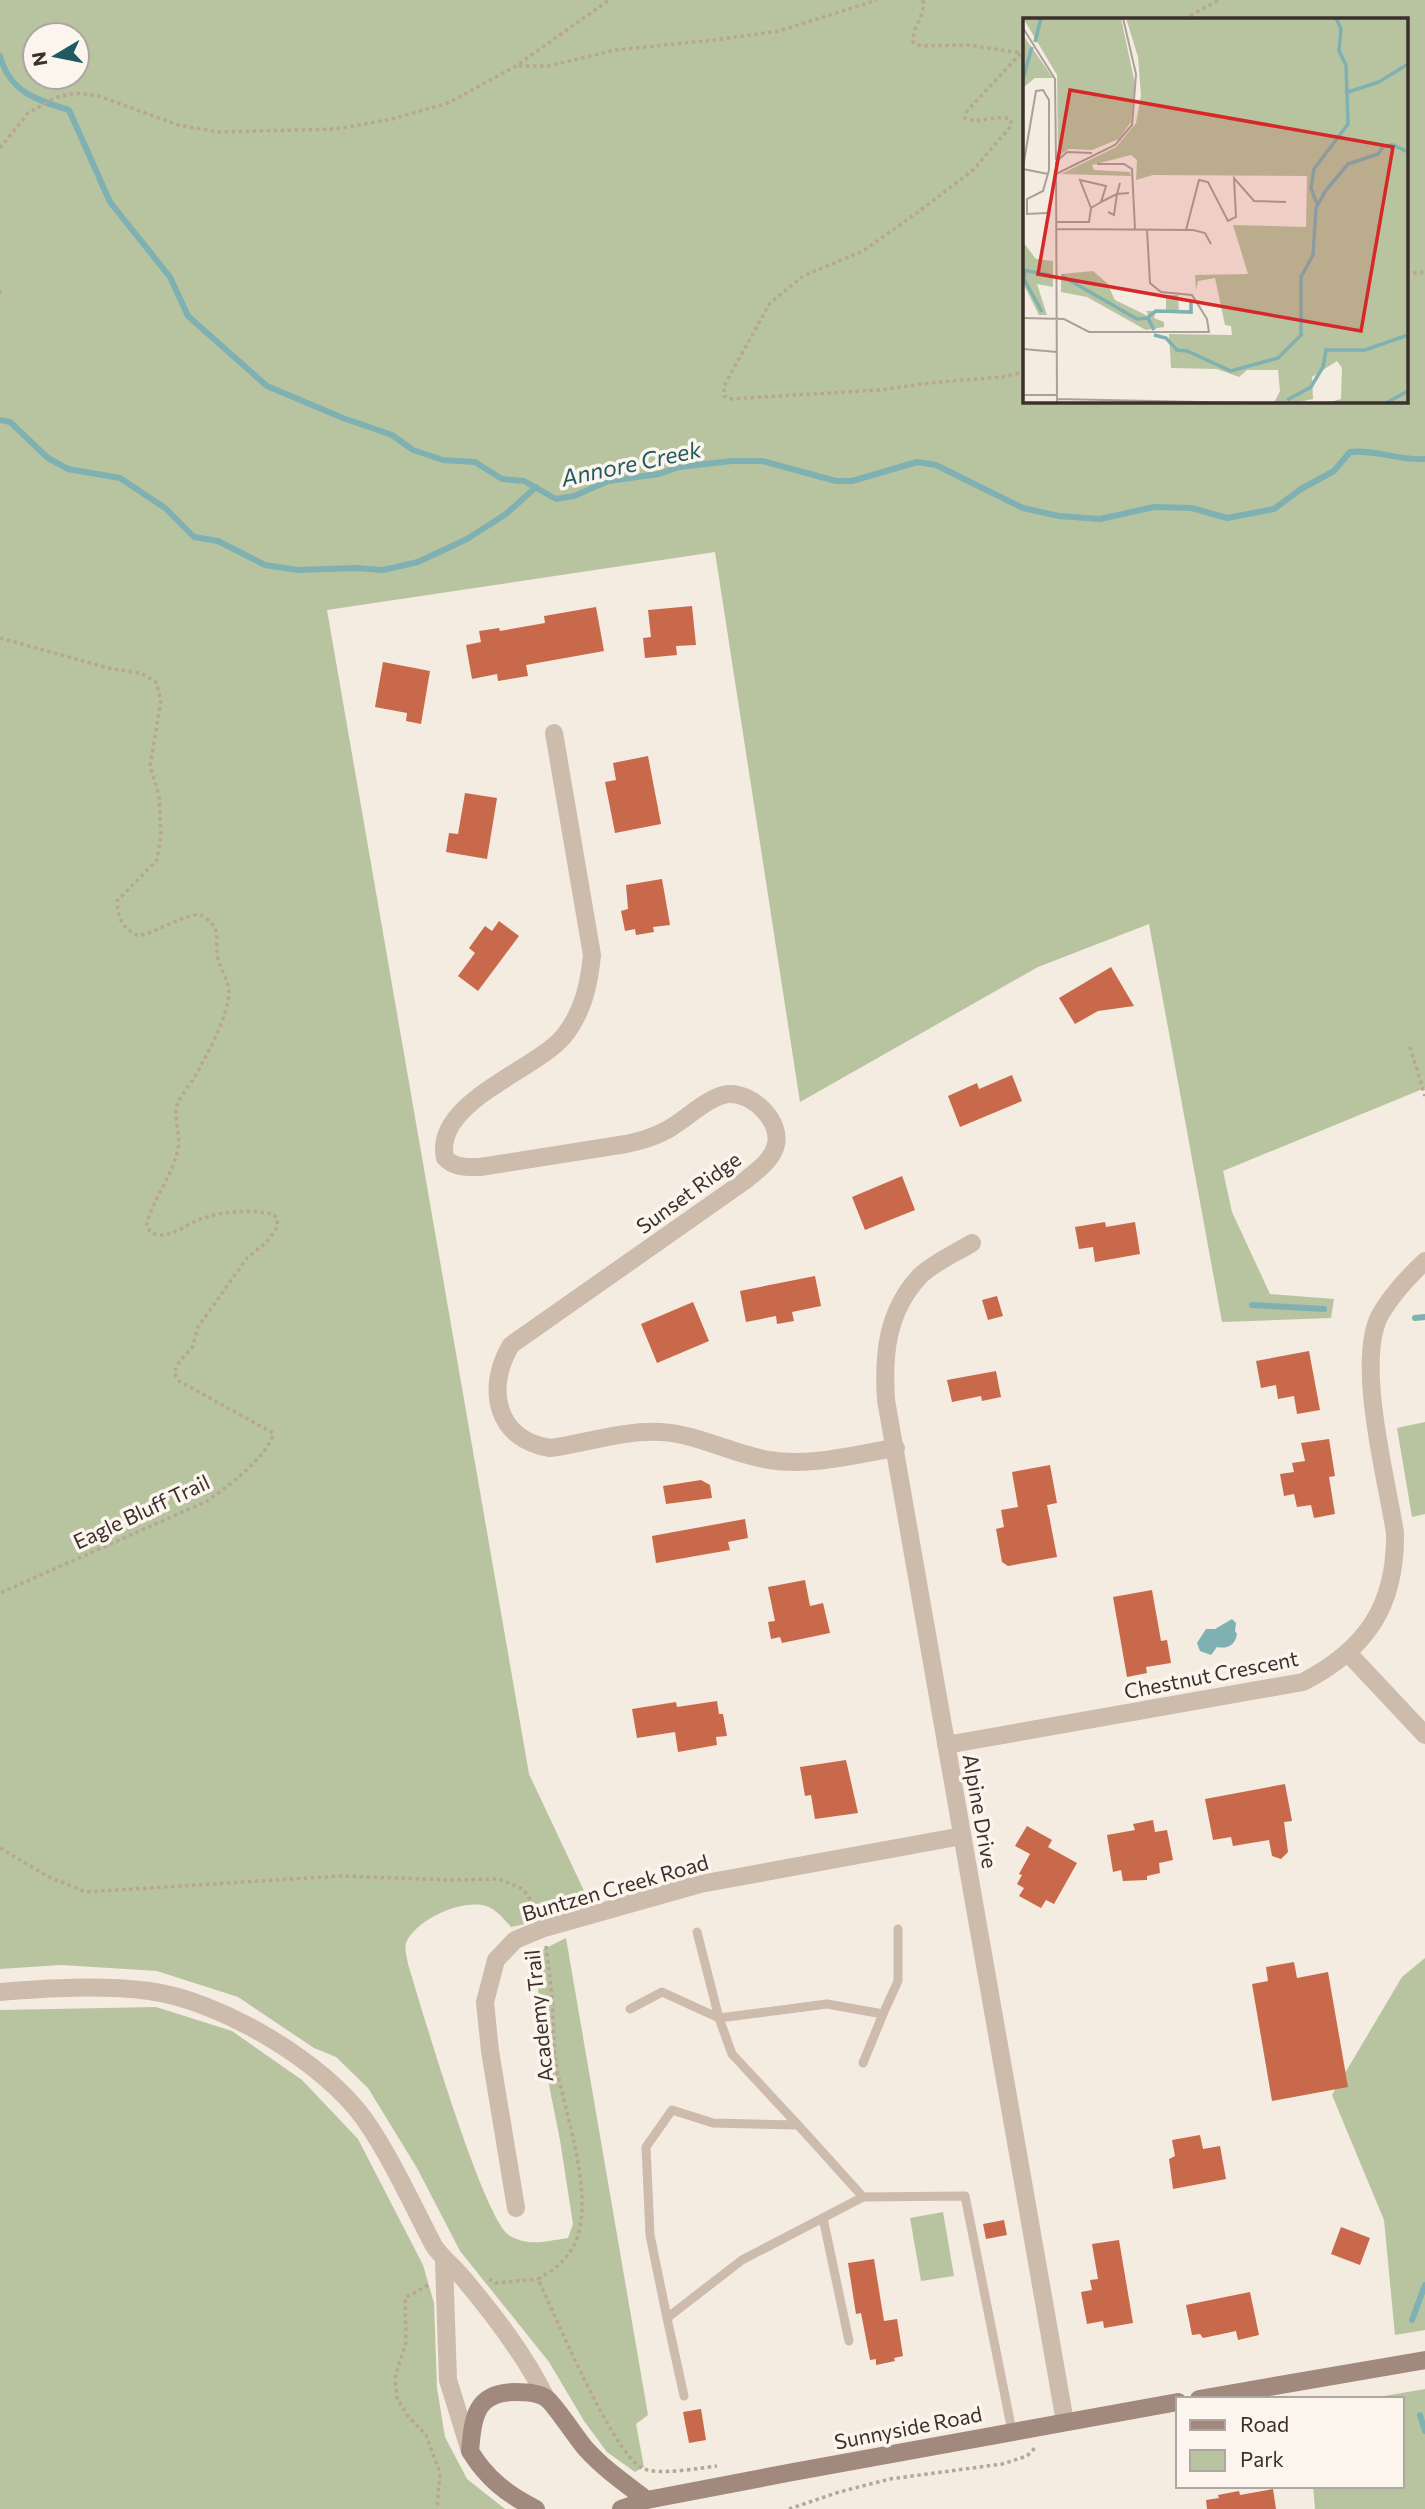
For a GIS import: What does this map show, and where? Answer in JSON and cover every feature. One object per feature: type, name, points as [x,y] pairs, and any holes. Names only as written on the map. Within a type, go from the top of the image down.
[{"type":"street","name":"Sunset Ridge","points":[[554,733],[592,955],[589,981],[576,1019],[563,1038],[470,1104],[448,1130],[444,1139],[445,1158],[463,1168],[480,1167],[626,1144],[665,1132],[710,1100],[732,1093],[754,1102],[766,1113],[773,1126],[775,1147],[768,1160],[746,1180],[511,1345],[502,1360],[498,1381],[499,1403],[505,1420],[513,1433],[522,1440],[550,1448],[644,1432],[664,1432],[690,1437],[765,1460],[786,1463],[811,1462],[895,1448]]},
{"type":"street","name":"Alpine Drive","points":[[972,1243],[921,1275],[899,1306],[890,1328],[884,1373],[886,1400],[1065,2422]]},
{"type":"street","name":"Chestnut Crescent","points":[[946,1745],[1303,1682],[1323,1672],[1348,1653],[1366,1634],[1378,1615],[1392,1579],[1396,1557],[1395,1533],[1371,1391],[1372,1342],[1380,1316],[1425,1261]]},
{"type":"street","points":[[1348,1653],[1425,1735]]},
{"type":"street","name":"Buntzen Creek Road","points":[[516,2208],[490,2052],[485,2002],[496,1960],[504,1949],[515,1940],[544,1928],[700,1884],[962,1836]]},
{"type":"street","points":[[0,1992],[85,1988],[151,1991],[181,1998],[211,2009],[282,2044],[332,2083],[365,2120],[444,2261],[460,2274],[516,2347],[535,2375],[546,2398],[593,2456],[648,2505]]},
{"type":"street","points":[[444,2261],[448,2380],[470,2451],[490,2479],[536,2509]]},
{"type":"street","points":[[1211,2397],[1425,2360]]},
{"type":"street","points":[[470,2451],[474,2420],[483,2402],[500,2393],[510,2392],[529,2393],[546,2398]]},
{"type":"street","name":"Sunnyside Road","points":[[621,2509],[1012,2431],[1176,2402]]},
{"type":"lane","points":[[863,2063],[898,1981],[898,1929]]},
{"type":"lane","points":[[697,1932],[719,2018],[732,2054],[863,2197]]},
{"type":"lane","points":[[630,2009],[662,1993],[719,2018],[827,2004],[883,2014]]},
{"type":"lane","points":[[684,2396],[650,2235],[646,2147],[672,2110],[713,2123],[799,2125]]},
{"type":"lane","points":[[667,2318],[742,2260],[863,2197],[965,2196],[1012,2431]]},
{"type":"lane","points":[[823,2218],[849,2341]]},
{"type":"path","points":[[0,148],[28,113],[57,97],[76,93],[99,96],[178,125],[219,132],[336,129],[392,120],[448,103],[516,66],[609,0]]},
{"type":"path","points":[[516,66],[548,66],[616,50],[779,31],[877,0]]},
{"type":"path","points":[[923,0],[925,8],[913,34],[913,42],[921,46],[968,45],[1023,53]]},
{"type":"path","points":[[1186,18],[1219,0]]},
{"type":"path","points":[[1023,53],[967,111],[965,118],[971,121],[1003,117],[1010,120],[1012,125],[973,170],[863,251],[803,276],[770,303],[724,386],[724,396],[729,399],[879,390],[1002,377],[1023,372]]},
{"type":"path","name":"Eagle Bluff Trail","points":[[0,638],[112,669],[141,673],[156,682],[161,700],[150,766],[159,795],[161,835],[157,860],[117,901],[118,916],[125,930],[139,936],[156,931],[181,918],[199,914],[211,921],[219,939],[219,959],[226,975],[229,995],[220,1025],[196,1075],[177,1105],[179,1145],[171,1172],[149,1213],[146,1226],[151,1233],[161,1235],[177,1231],[197,1220],[232,1211],[273,1213],[278,1219],[276,1229],[267,1242],[247,1258],[198,1327],[192,1348],[179,1362],[174,1373],[179,1381],[273,1433],[272,1441],[265,1452],[225,1489],[205,1502],[0,1593]]},
{"type":"path","points":[[1410,1047],[1425,1096]]},
{"type":"path","name":"Academy Trail","points":[[0,1848],[49,1877],[86,1892],[339,1876],[499,1879],[523,1889],[536,1907],[544,1928],[556,2062],[582,2182],[582,2211],[578,2236],[568,2255],[538,2279]]},
{"type":"path","points":[[481,2275],[496,2283],[538,2279],[600,2409],[637,2465],[656,2471],[723,2465]]},
{"type":"path","points":[[432,2283],[405,2298],[406,2342],[395,2378],[397,2398],[407,2415],[426,2435],[440,2473],[436,2509]]},
{"type":"path","points":[[789,2509],[890,2479],[1002,2464],[1027,2456],[1034,2451],[1038,2441]]},
{"type":"green space","points":[[0,0],[1425,0],[1425,1088],[1223,1171],[1232,1212],[1270,1294],[1334,1299],[1331,1318],[1222,1322],[1149,924],[1038,967],[800,1102],[715,552],[327,610],[529,1774],[586,1895],[530,1923],[511,1927],[497,1912],[486,1906],[465,1905],[453,1908],[419,1926],[411,1934],[405,1948],[454,2110],[485,2193],[498,2221],[510,2236],[538,2242],[568,2238],[573,2224],[549,2085],[534,1954],[566,1938],[648,2415],[636,2424],[644,2467],[635,2472],[607,2452],[584,2421],[549,2362],[460,2251],[417,2168],[368,2088],[336,2057],[314,2048],[238,1997],[157,1971],[61,1965],[0,1969]]},
{"type":"green space","points":[[1425,1422],[1425,1514],[1412,1517],[1397,1428]]},
{"type":"green space","points":[[1425,1958],[1425,2330],[1395,2335],[1384,2220],[1332,2095],[1402,1977]]},
{"type":"green space","points":[[156,2007],[232,2031],[302,2080],[358,2139],[423,2265],[434,2303],[437,2388],[445,2437],[467,2479],[505,2509],[0,2509],[0,2010]]},
{"type":"green space","points":[[943,2212],[954,2276],[921,2281],[910,2218]]},
{"type":"green space","points":[[1425,2389],[1425,2509],[1315,2509],[1313,2488],[1404,2488],[1404,2397],[1379,2397]]},
{"type":"water","points":[[1232,1619],[1236,1623],[1237,1634],[1232,1644],[1217,1647],[1211,1655],[1200,1651],[1197,1643],[1206,1629],[1215,1629]]},
{"type":"building","points":[[692,606],[696,645],[676,646],[677,655],[645,658],[643,638],[651,637],[648,610]]},
{"type":"building","points":[[596,607],[604,651],[526,665],[528,676],[498,681],[497,674],[472,679],[466,645],[481,642],[479,631],[499,628],[500,631],[545,623],[544,616]]},
{"type":"building","points":[[383,662],[430,671],[421,724],[406,721],[407,713],[375,707]]},
{"type":"building","points":[[648,756],[661,824],[615,833],[605,782],[616,780],[613,763]]},
{"type":"building","points":[[465,793],[497,798],[487,859],[446,852],[449,833],[458,834]]},
{"type":"building","points":[[662,879],[670,925],[653,927],[654,932],[636,935],[635,929],[625,931],[621,911],[628,909],[626,885]]},
{"type":"building","points":[[499,921],[519,936],[478,991],[458,976],[475,953],[469,948],[485,926],[492,931]]},
{"type":"building","points":[[1111,967],[1134,1006],[1098,1011],[1075,1024],[1059,998]]},
{"type":"building","points":[[1012,1075],[1022,1101],[960,1127],[948,1096],[977,1083],[979,1089]]},
{"type":"building","points":[[902,1176],[915,1210],[865,1230],[852,1197]]},
{"type":"building","points":[[1105,1222],[1106,1227],[1135,1222],[1140,1254],[1095,1262],[1093,1247],[1079,1249],[1075,1227]]},
{"type":"building","points":[[815,1276],[821,1306],[792,1312],[794,1321],[777,1324],[776,1316],[746,1322],[740,1291]]},
{"type":"building","points":[[997,1296],[1003,1316],[988,1320],[982,1300]]},
{"type":"building","points":[[693,1302],[709,1341],[657,1363],[641,1324]]},
{"type":"building","points":[[1309,1351],[1320,1410],[1297,1414],[1294,1396],[1278,1399],[1276,1385],[1261,1388],[1256,1361]]},
{"type":"building","points":[[996,1371],[1001,1397],[982,1401],[981,1396],[952,1402],[947,1380]]},
{"type":"building","points":[[1329,1439],[1335,1476],[1329,1477],[1335,1514],[1314,1518],[1311,1505],[1297,1507],[1294,1494],[1284,1496],[1280,1474],[1294,1472],[1292,1463],[1305,1461],[1301,1443]]},
{"type":"building","points":[[1050,1465],[1057,1503],[1047,1505],[1057,1557],[1008,1566],[1002,1562],[996,1529],[1004,1527],[1001,1510],[1018,1507],[1012,1472]]},
{"type":"building","points":[[701,1480],[710,1485],[712,1498],[666,1504],[663,1486]]},
{"type":"building","points":[[745,1519],[748,1538],[728,1542],[730,1550],[656,1563],[652,1536]]},
{"type":"building","points":[[805,1580],[810,1606],[823,1603],[830,1633],[782,1643],[780,1637],[771,1639],[768,1622],[775,1621],[768,1587]]},
{"type":"building","points":[[1152,1590],[1161,1641],[1167,1640],[1171,1663],[1146,1667],[1147,1673],[1127,1677],[1113,1597]]},
{"type":"building","points":[[717,1701],[719,1714],[723,1714],[727,1736],[716,1737],[717,1745],[678,1752],[675,1732],[637,1738],[632,1709],[676,1702],[677,1707]]},
{"type":"building","points":[[846,1760],[858,1813],[815,1819],[811,1795],[805,1796],[800,1767]]},
{"type":"building","points":[[1285,1784],[1292,1821],[1284,1822],[1288,1852],[1281,1859],[1272,1856],[1269,1840],[1233,1846],[1231,1837],[1213,1840],[1205,1799]]},
{"type":"building","points":[[1153,1820],[1155,1832],[1167,1830],[1173,1860],[1159,1863],[1160,1873],[1147,1876],[1147,1880],[1123,1881],[1121,1870],[1113,1872],[1107,1835],[1135,1830],[1133,1824]]},
{"type":"building","points":[[1027,1826],[1052,1840],[1048,1847],[1077,1863],[1054,1904],[1046,1900],[1041,1908],[1019,1896],[1024,1888],[1017,1884],[1022,1875],[1019,1874],[1030,1854],[1015,1846]]},
{"type":"building","points":[[1294,1962],[1297,1978],[1328,1972],[1348,2087],[1272,2101],[1252,1984],[1268,1981],[1266,1967]]},
{"type":"building","points":[[1200,2135],[1203,2149],[1220,2146],[1226,2179],[1173,2189],[1169,2159],[1175,2156],[1172,2140]]},
{"type":"building","points":[[1004,2220],[1007,2235],[986,2239],[983,2224]]},
{"type":"building","points":[[1341,2227],[1370,2238],[1360,2265],[1331,2254]]},
{"type":"building","points":[[1119,2240],[1133,2323],[1104,2328],[1103,2321],[1087,2324],[1081,2292],[1092,2290],[1090,2280],[1098,2279],[1092,2244]]},
{"type":"building","points":[[874,2259],[884,2321],[897,2319],[903,2356],[894,2358],[895,2361],[876,2365],[876,2359],[870,2360],[861,2313],[856,2314],[848,2263]]},
{"type":"building","points":[[1250,2292],[1259,2335],[1238,2340],[1236,2331],[1203,2338],[1200,2334],[1192,2335],[1186,2305]]},
{"type":"building","points":[[701,2409],[706,2440],[689,2443],[683,2412]]},
{"type":"building","points":[[1273,2489],[1276,2509],[1207,2509],[1206,2500],[1219,2498],[1218,2495],[1239,2491],[1240,2495]]},
{"type":"waterway","name":"Annore Creek","points":[[0,56],[4,68],[17,86],[35,98],[69,110],[110,202],[170,277],[188,316],[267,386],[392,435],[413,450],[443,460],[475,462],[502,479],[524,481],[556,499],[574,496],[608,481],[659,474],[679,467],[732,461],[762,461],[836,481],[852,481],[917,462],[936,465],[1023,508],[1059,516],[1100,519],[1154,507],[1192,508],[1227,518],[1274,509],[1301,489],[1334,471],[1350,452],[1425,459]]},
{"type":"waterway","points":[[0,420],[10,422],[48,458],[68,469],[120,478],[165,508],[194,537],[218,541],[265,565],[298,570],[383,570],[418,562],[467,539],[506,514],[536,487]]},
{"type":"waterway","points":[[1252,1305],[1324,1309]]},
{"type":"waterway","points":[[1415,1318],[1425,1317]]},
{"type":"waterway","name":"Annore Creek","points":[[1412,2320],[1425,2285]]},
{"type":"waterway","name":"Annore Creek","points":[[1420,2415],[1425,2431]]}]
